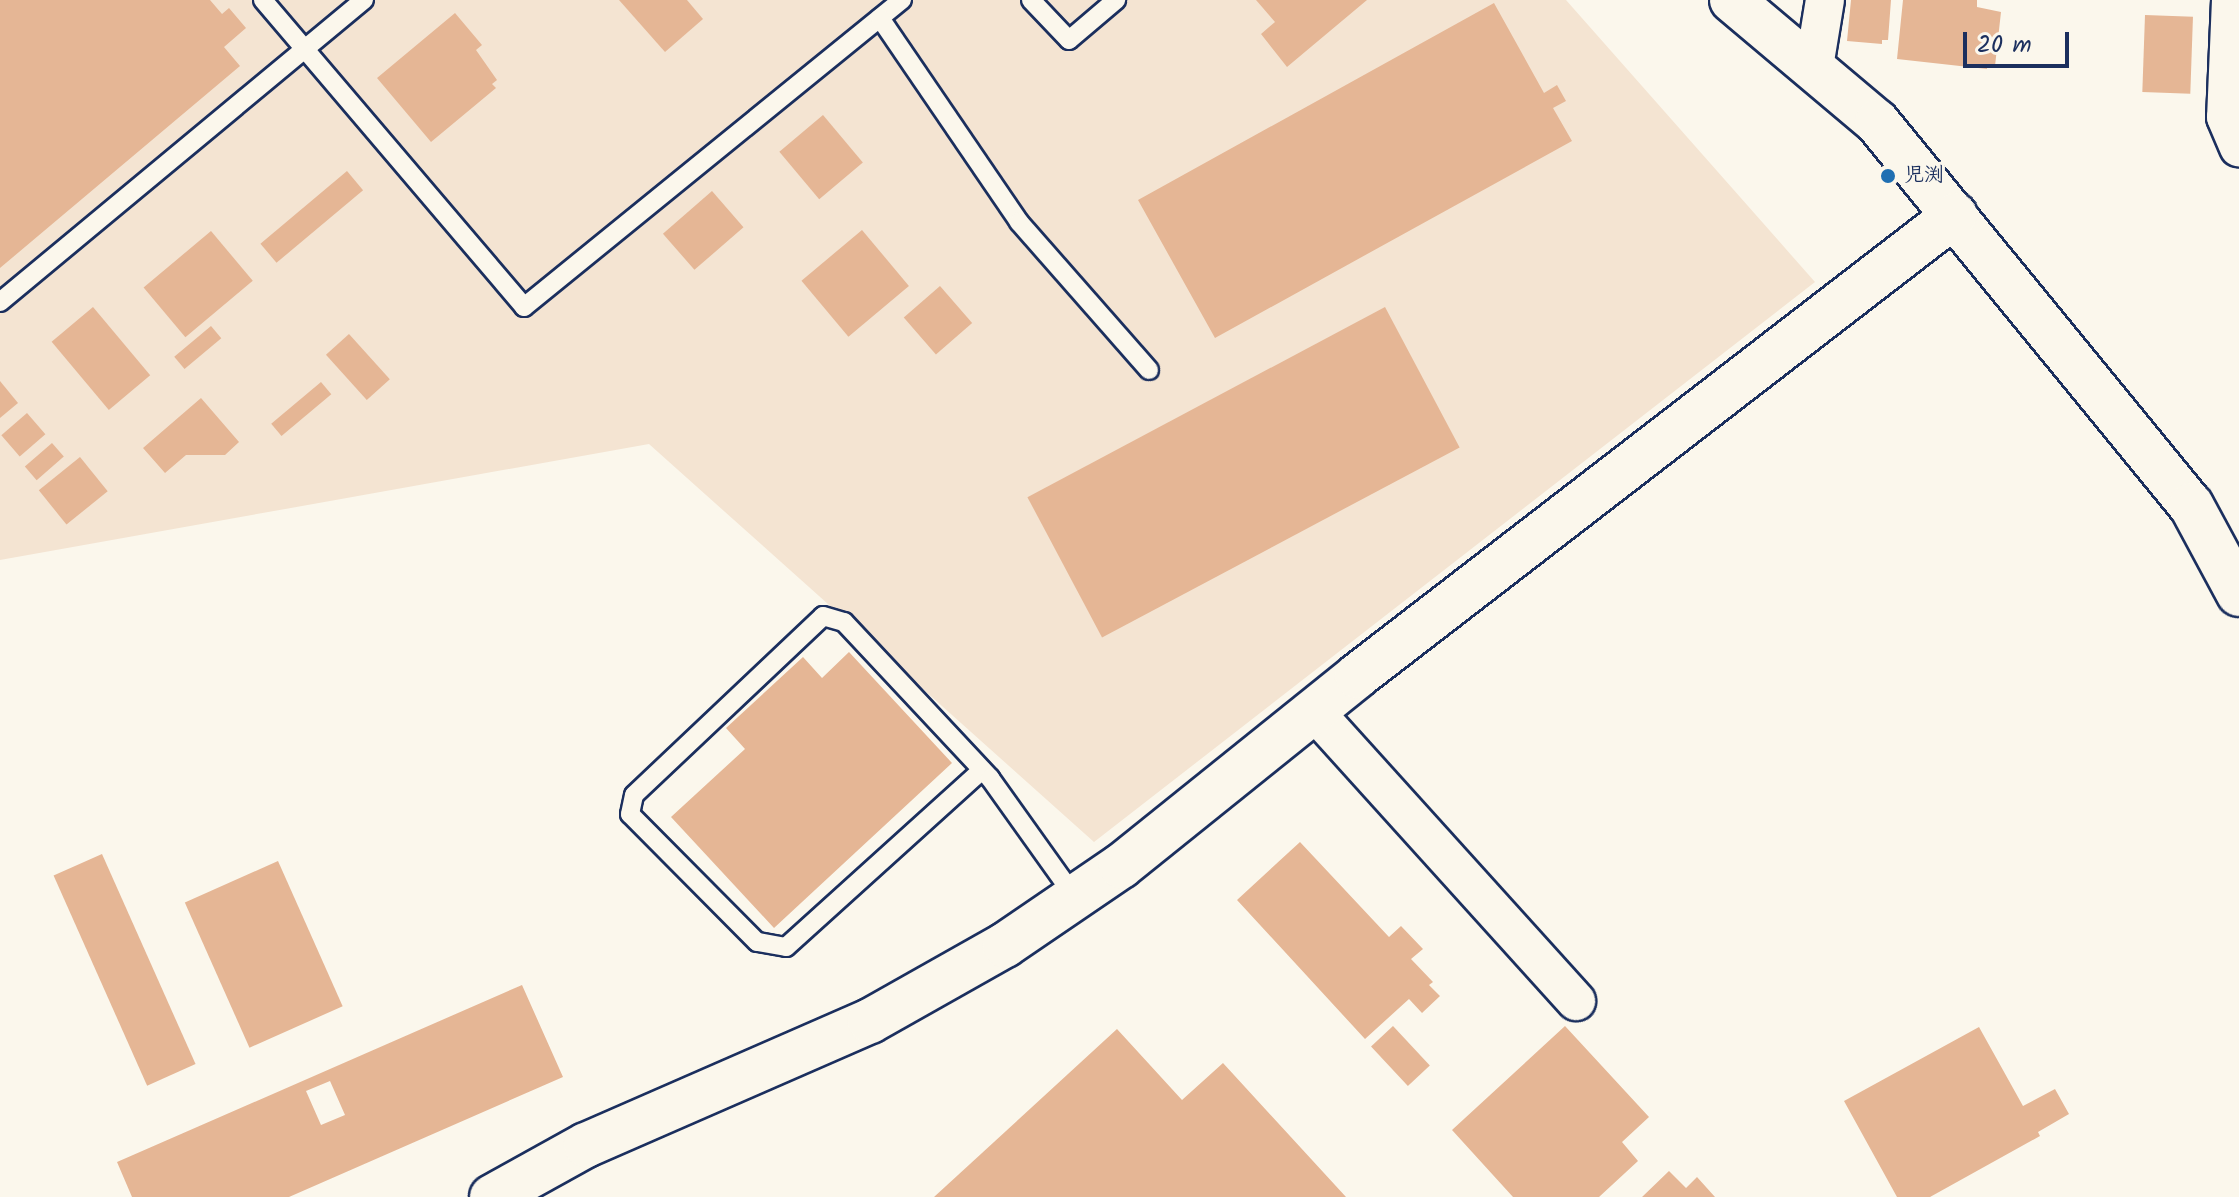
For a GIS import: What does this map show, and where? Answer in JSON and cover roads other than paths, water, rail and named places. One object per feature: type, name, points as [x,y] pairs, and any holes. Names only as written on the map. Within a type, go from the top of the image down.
[{"type":"street","points":[[1732,0],[1877,122],[2191,505],[2239,594]]},
{"type":"street","points":[[1814,67],[1825,0]]},
{"type":"street","points":[[2231,0],[2226,117],[2239,147]]},
{"type":"street","points":[[492,1197],[586,1145],[870,1021],[1005,945],[1121,866],[1314,711],[1955,215]]},
{"type":"street","points":[[1314,711],[1576,1001]]},
{"type":"lane","points":[[263,0],[524,307],[889,7],[1019,222],[1149,370]]},
{"type":"lane","points":[[0,302],[364,0]]},
{"type":"lane","points":[[1031,0],[1069,40],[1116,0]]},
{"type":"lane","points":[[982,770],[786,947],[757,942],[630,814],[634,795],[823,616],[844,622],[982,770],[1075,897]]},
{"type":"place","name":"児渕","points":[[1888,176]]}]
